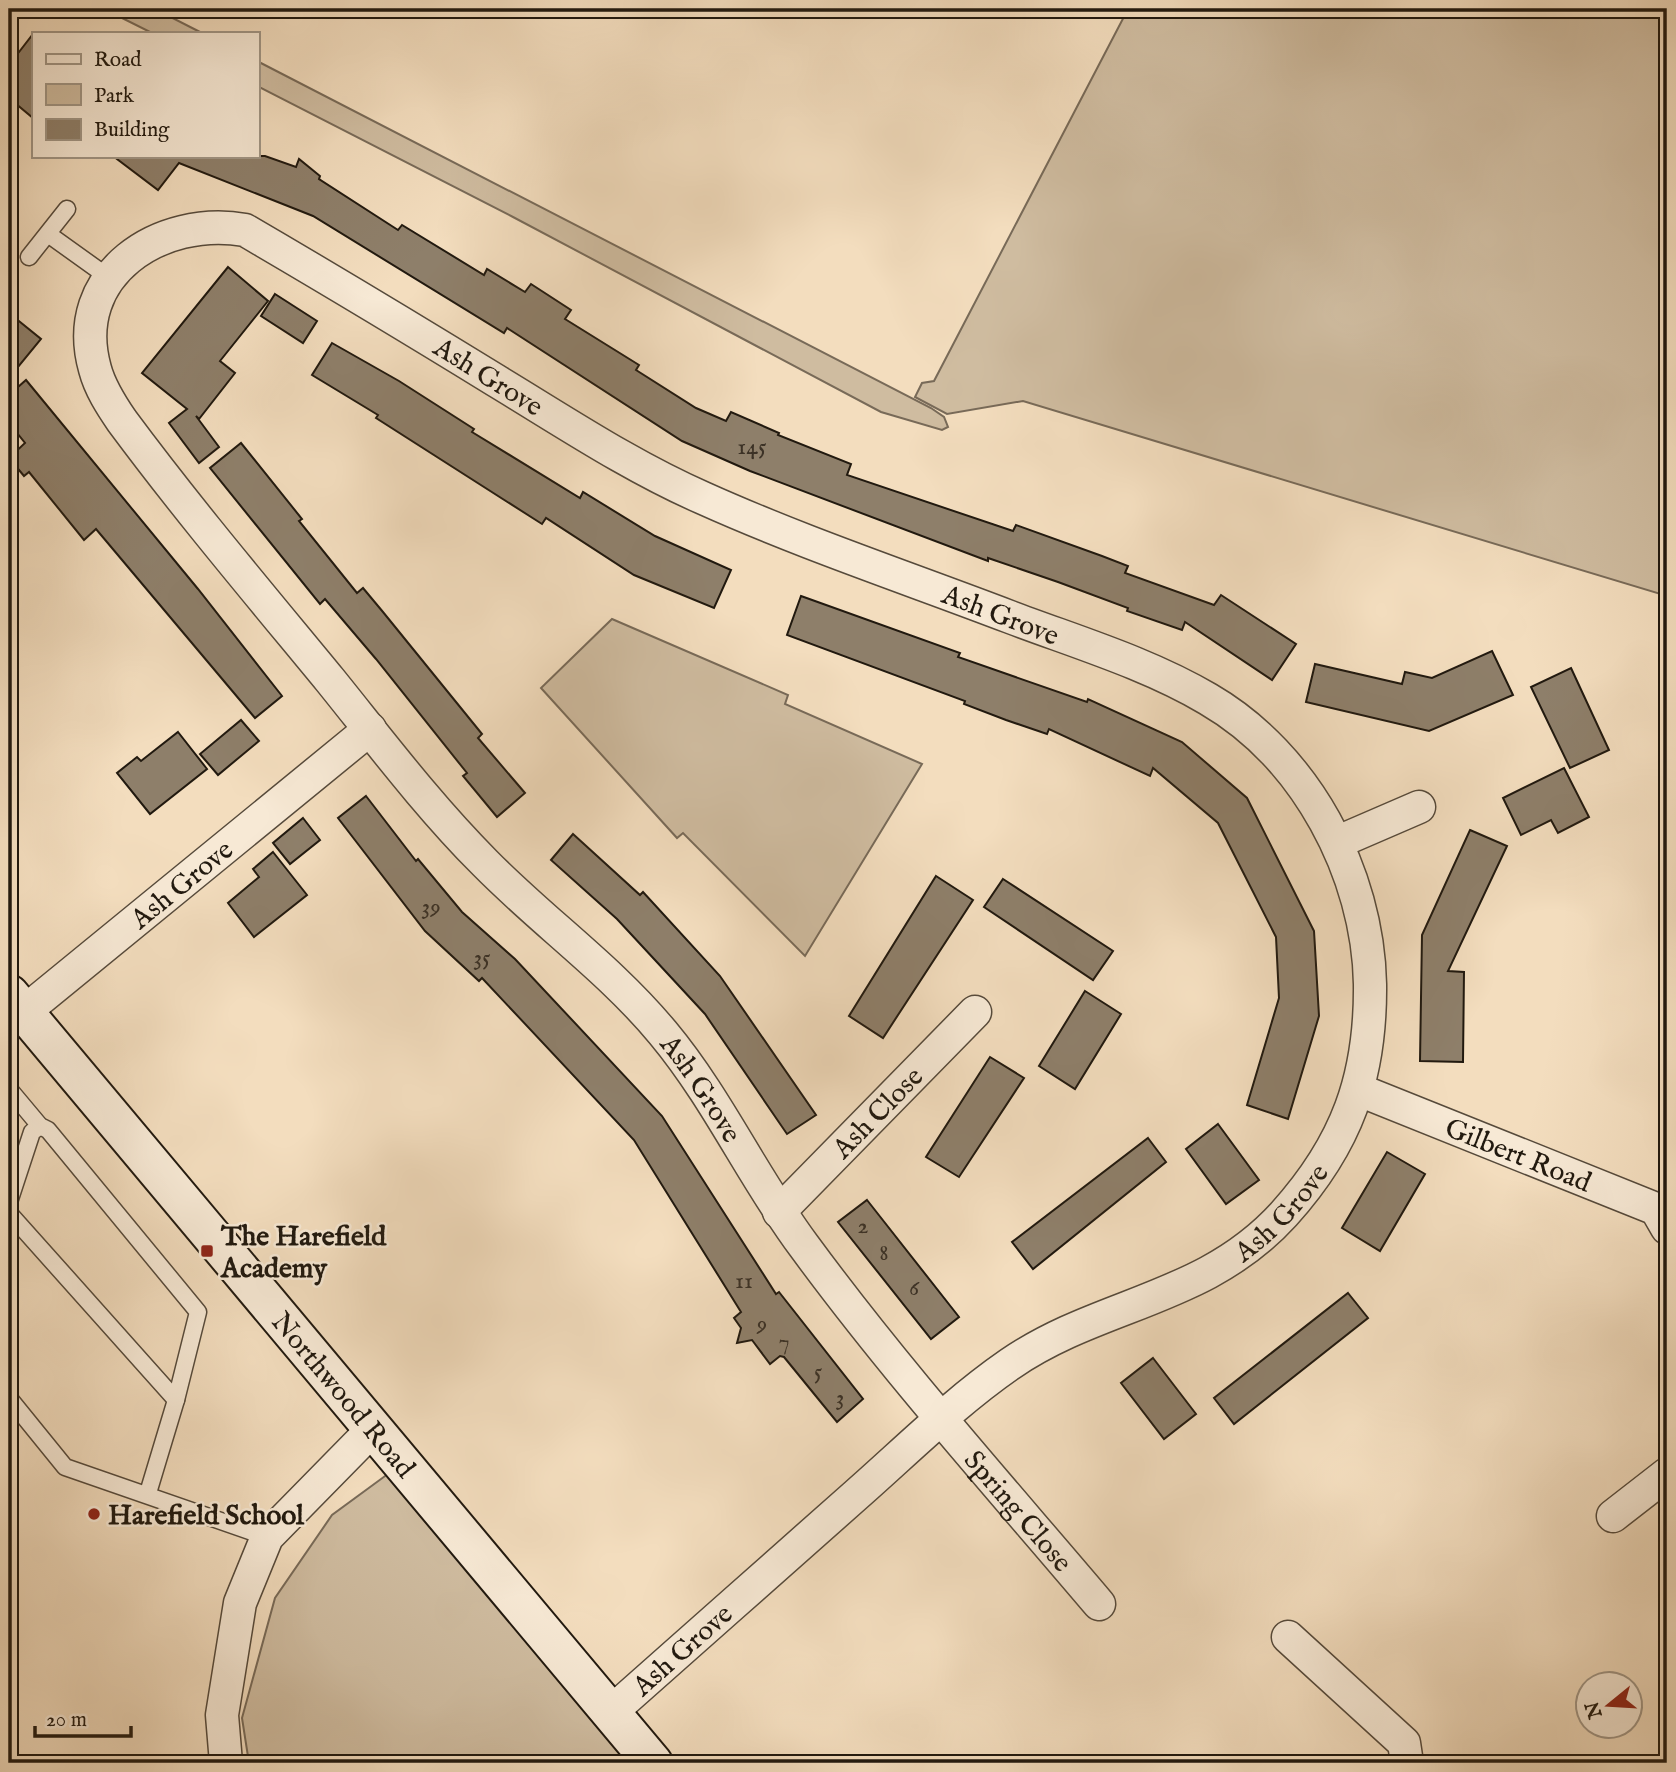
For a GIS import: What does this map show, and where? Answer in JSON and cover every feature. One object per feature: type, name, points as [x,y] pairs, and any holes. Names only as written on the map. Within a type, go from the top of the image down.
[{"type":"street","name":"Ash Grove","points":[[610,1713],[942,1419],[1011,1363],[1049,1340],[1167,1294],[1231,1261],[1265,1234],[1321,1170],[1359,1090],[1370,1020],[1370,971],[1363,923],[1352,878],[1338,842],[1320,812],[1266,746],[1210,700],[1134,665],[702,498],[620,456],[373,304],[245,230],[224,226],[168,236],[138,249],[108,277],[97,298],[90,345],[95,369],[106,397],[156,466],[370,729],[483,862],[597,962],[666,1036],[689,1066],[779,1212],[862,1322],[942,1419]]},
{"type":"street","name":"Ash Grove","points":[[16,1003],[370,729]]},
{"type":"street","points":[[1338,842],[1419,807]]},
{"type":"street","name":"Northwood Road","points":[[16,1003],[653,1763]]},
{"type":"street","name":"Ash Close","points":[[779,1212],[975,1012]]},
{"type":"street","name":"Gilbert Road","points":[[1359,1090],[1663,1212]]},
{"type":"street","name":"Spring Close","points":[[942,1419],[1099,1604]]},
{"type":"street","points":[[226,1763],[222,1715],[240,1603],[267,1537],[372,1430]]},
{"type":"street","points":[[1613,1516],[1667,1474]]},
{"type":"street","points":[[1288,1637],[1404,1743],[1407,1763]]},
{"type":"lane","points":[[29,257],[67,209]]},
{"type":"lane","points":[[48,234],[108,277]]},
{"type":"lane","points":[[9,1089],[40,1126],[48,1130],[198,1312],[176,1400],[148,1493]]},
{"type":"lane","points":[[9,1202],[32,1132],[40,1126]]},
{"type":"lane","points":[[9,1213],[176,1400]]},
{"type":"lane","points":[[9,1398],[65,1467],[148,1493],[267,1537]]},
{"type":"green space","points":[[104,9],[155,9],[200,32],[150,32]]},
{"type":"green space","points":[[1128,9],[1667,9],[1667,596],[1023,401],[947,414],[915,397],[922,383],[934,381]]},
{"type":"green space","points":[[259,62],[931,408],[944,417],[948,427],[942,430],[881,412],[513,217],[259,87]]},
{"type":"green space","points":[[612,619],[788,695],[785,704],[922,764],[805,956],[683,833],[677,838],[541,688]]},
{"type":"green space","points":[[396,1468],[644,1763],[249,1763],[242,1718],[275,1598],[332,1515]]},
{"type":"building","points":[[32,35],[32,117],[9,98],[9,65]]},
{"type":"building","points":[[265,156],[296,167],[299,159],[320,176],[319,179],[398,230],[402,225],[484,275],[487,269],[525,292],[531,284],[571,310],[565,319],[639,365],[636,370],[696,408],[726,421],[731,412],[779,433],[778,435],[851,464],[847,475],[1013,531],[1016,525],[1128,566],[1125,573],[1214,605],[1221,595],[1296,644],[1272,680],[1185,622],[1182,630],[1127,611],[1128,608],[1058,582],[988,558],[988,561],[750,471],[682,441],[507,328],[504,333],[313,216],[179,163],[158,190],[116,158]]},
{"type":"building","points":[[228,267],[268,301],[220,361],[235,373],[199,419],[196,416],[219,447],[199,463],[169,423],[187,409],[142,373]]},
{"type":"building","points":[[275,294],[317,321],[303,343],[261,316]]},
{"type":"building","points":[[9,313],[41,339],[9,378]]},
{"type":"building","points":[[332,343],[399,381],[474,429],[472,432],[580,498],[583,492],[655,536],[731,570],[714,608],[634,575],[546,518],[542,524],[376,418],[378,415],[312,375]]},
{"type":"building","points":[[26,380],[282,696],[255,718],[96,529],[84,540],[29,472],[24,476],[9,458],[25,443],[9,423],[9,395]]},
{"type":"building","points":[[241,443],[357,593],[363,588],[482,734],[478,738],[525,793],[497,817],[463,776],[467,773],[376,659],[325,599],[320,604],[210,468]]},
{"type":"building","points":[[801,596],[960,653],[958,657],[1087,702],[1088,699],[1182,742],[1247,798],[1314,931],[1319,1016],[1288,1119],[1247,1105],[1279,998],[1276,937],[1218,823],[1153,768],[1150,776],[1049,729],[1047,734],[1006,720],[964,704],[965,701],[787,635]]},
{"type":"building","points":[[1492,651],[1513,695],[1429,731],[1306,702],[1315,664],[1402,684],[1405,672],[1432,678]]},
{"type":"building","points":[[1571,668],[1609,750],[1570,768],[1531,687]]},
{"type":"building","points":[[241,720],[259,741],[218,775],[200,754]]},
{"type":"building","points":[[178,732],[207,769],[150,814],[117,773],[137,757],[141,761]]},
{"type":"building","points":[[1564,768],[1589,817],[1558,833],[1551,820],[1521,835],[1503,798]]},
{"type":"building","points":[[366,796],[416,861],[418,859],[462,912],[515,959],[662,1116],[776,1294],[779,1292],[863,1399],[837,1422],[784,1357],[780,1356],[770,1364],[752,1340],[737,1343],[741,1328],[734,1318],[741,1312],[634,1140],[482,978],[479,981],[425,931],[338,818]]},
{"type":"building","points":[[303,818],[320,840],[290,864],[273,843]]},
{"type":"building","points":[[1470,830],[1507,846],[1448,971],[1464,972],[1463,1062],[1420,1061],[1422,935]]},
{"type":"building","points":[[573,834],[640,895],[643,892],[720,976],[816,1115],[787,1134],[705,1014],[617,919],[551,860]]},
{"type":"building","points":[[273,852],[307,895],[254,937],[228,903],[259,877],[253,869]]},
{"type":"building","points":[[936,876],[973,900],[883,1038],[849,1016]]},
{"type":"building","points":[[1003,879],[1113,951],[1093,980],[984,907]]},
{"type":"building","points":[[1085,991],[1121,1014],[1075,1089],[1039,1066]]},
{"type":"building","points":[[990,1057],[1024,1078],[959,1177],[926,1157]]},
{"type":"building","points":[[1218,1124],[1259,1180],[1226,1204],[1186,1149]]},
{"type":"building","points":[[1148,1138],[1166,1162],[1033,1269],[1012,1242]]},
{"type":"building","points":[[1387,1152],[1425,1174],[1380,1251],[1342,1228]]},
{"type":"building","points":[[867,1200],[959,1317],[931,1339],[838,1222]]},
{"type":"building","points":[[1348,1293],[1368,1318],[1234,1424],[1214,1398]]},
{"type":"building","points":[[1153,1358],[1196,1414],[1164,1439],[1121,1383]]},
{"type":"place","name":"The Harefield Academy","points":[[207,1251]]},
{"type":"place","name":"Harefield School","points":[[94,1514]]}]
